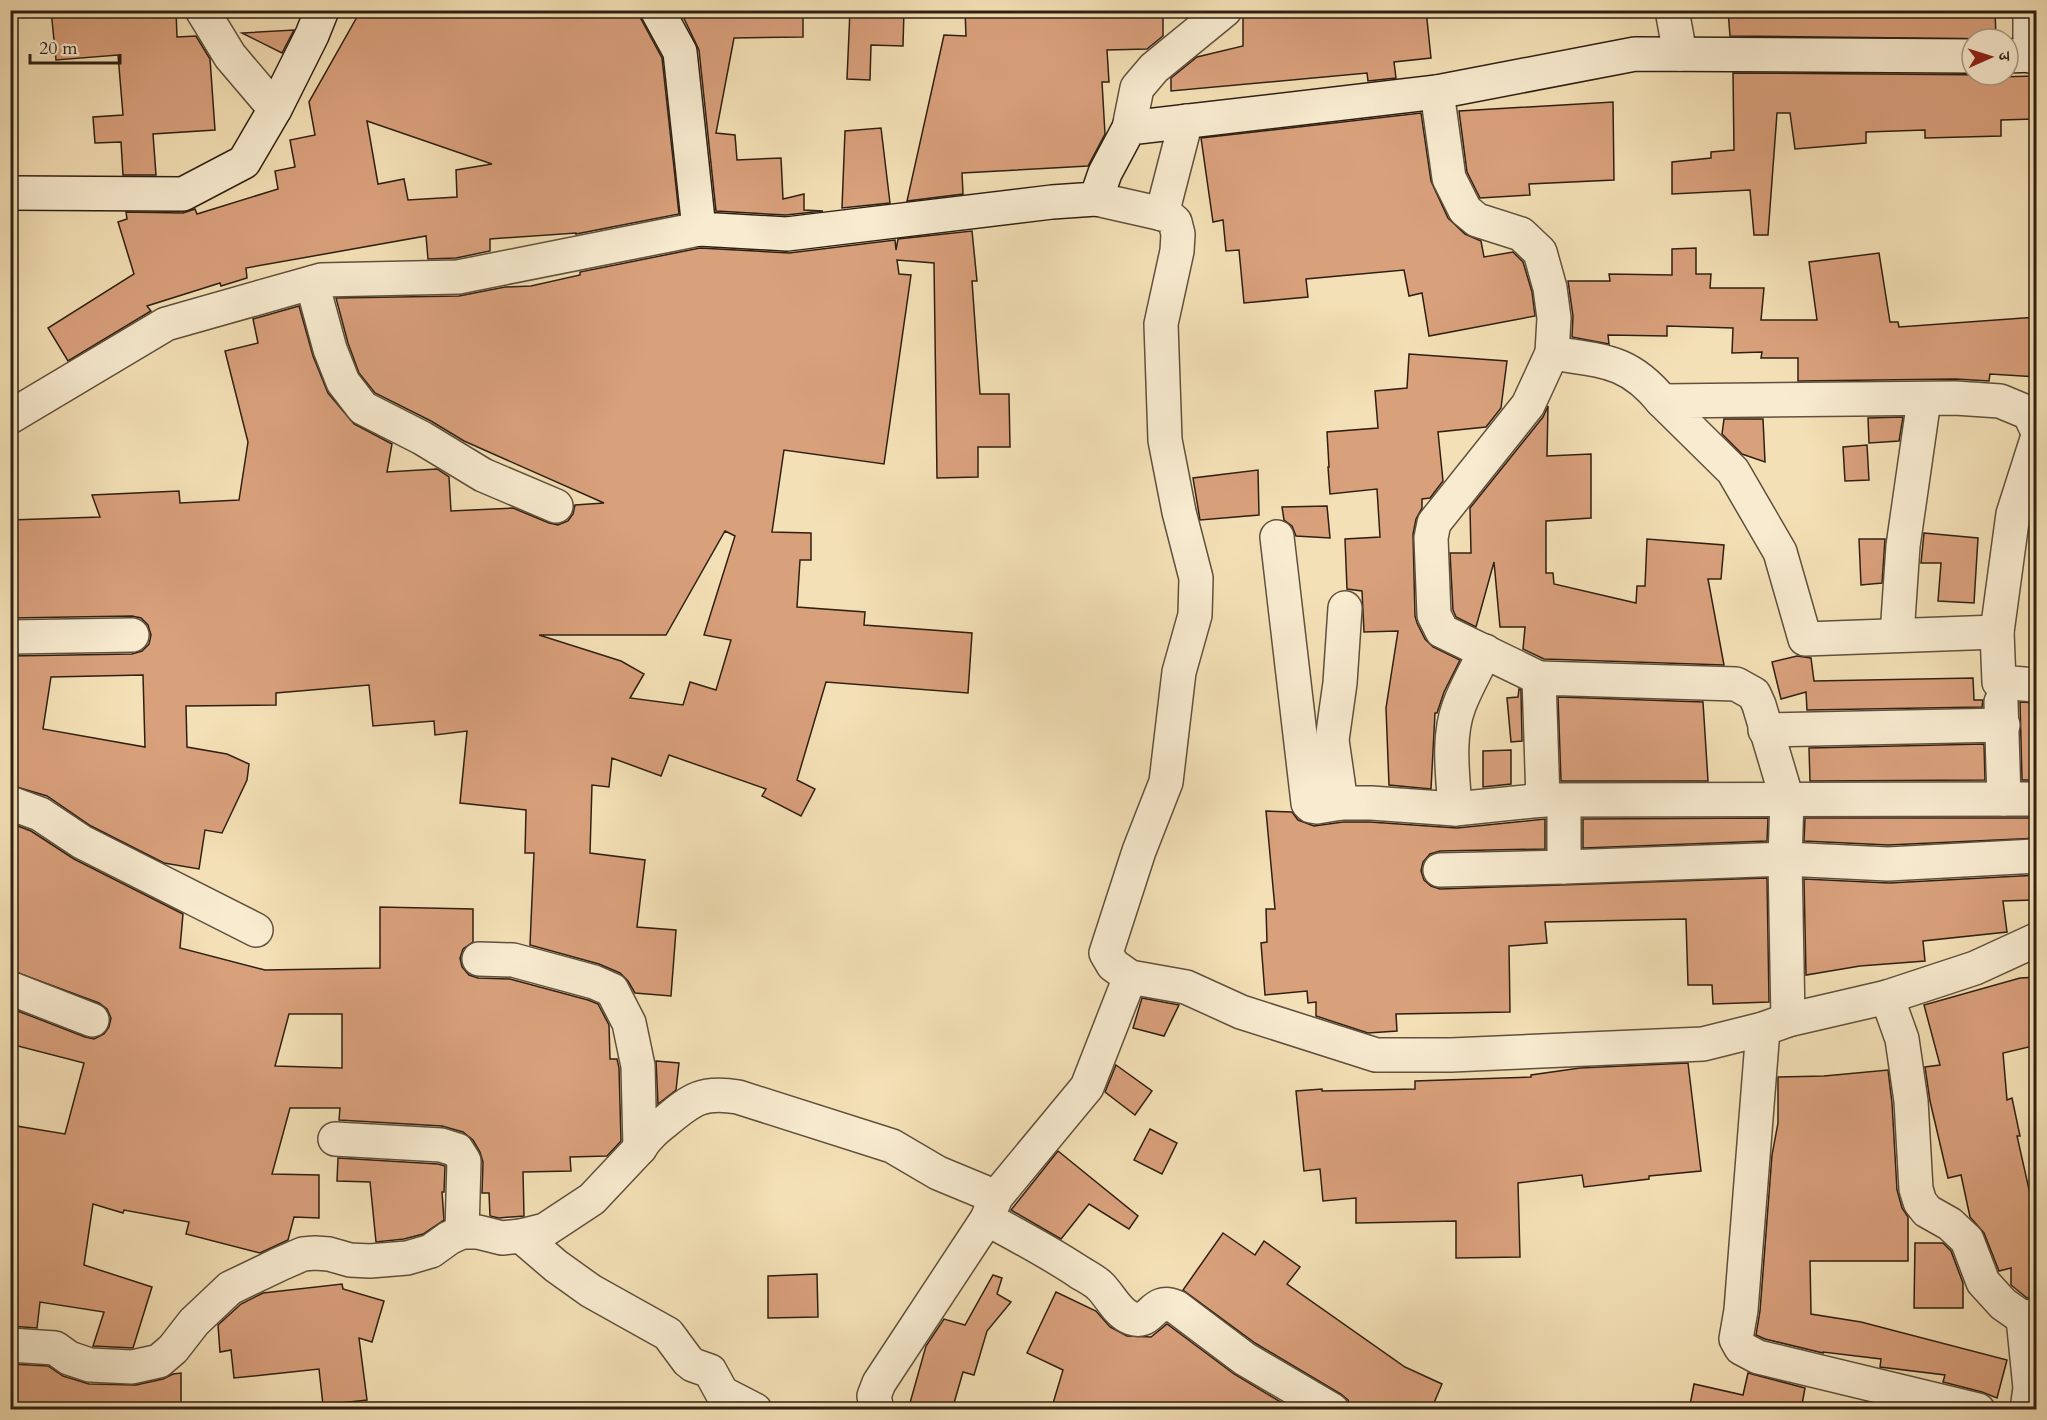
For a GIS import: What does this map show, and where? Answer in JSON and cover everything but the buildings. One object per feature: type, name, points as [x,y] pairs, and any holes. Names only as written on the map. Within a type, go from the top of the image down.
[{"type":"street","points":[[202,10],[230,56],[275,109]]},
{"type":"street","points":[[12,191],[183,194],[244,162],[275,109],[322,10]]},
{"type":"street","points":[[657,10],[680,52],[699,229]]},
{"type":"street","points":[[1096,199],[1105,173],[1129,128],[1137,88],[1154,68],[1225,10]]},
{"type":"street","points":[[1672,10],[1680,54]]},
{"type":"street","points":[[2025,56],[2030,10]]},
{"type":"street","points":[[1129,128],[1437,92],[1635,54],[1960,56]]},
{"type":"street","points":[[1437,92],[1449,178],[1465,210],[1477,220],[1521,234],[1540,252],[1550,288],[1554,318],[1552,353],[1528,405],[1434,523],[1431,538],[1434,615],[1442,631],[1539,678],[1736,684],[1754,694],[1787,799],[1775,1025],[1736,1339],[1741,1348],[1758,1357],[1978,1410]]},
{"type":"street","points":[[1162,214],[1186,121]]},
{"type":"street","points":[[10,417],[166,324],[321,280],[458,277],[699,229],[787,234],[1052,202],[1096,199],[1167,215],[1174,222],[1178,234],[1177,251],[1161,324],[1165,440],[1179,512],[1196,578],[1195,615],[1179,672],[1166,782],[1139,851],[1106,953],[1113,965],[1130,977],[1186,987],[1241,1012],[1376,1055],[1451,1055],[1702,1044],[1887,997],[1976,968],[2037,940]]},
{"type":"street","points":[[312,283],[330,349],[343,382],[363,408],[422,438],[483,475],[556,506]]},
{"type":"street","points":[[1552,353],[1625,367],[1652,388],[1662,401],[1733,471],[1780,552],[1805,639],[1997,632]]},
{"type":"street","points":[[1662,401],[1955,398],[2000,401],[2029,413],[2037,428]]},
{"type":"street","points":[[1897,635],[1903,546],[1924,400]]},
{"type":"street","points":[[2004,799],[2003,725],[1997,632],[2025,520],[2037,442]]},
{"type":"street","points":[[1277,537],[1308,803],[1311,806],[1341,802],[1455,809],[1553,801],[2037,799]]},
{"type":"street","points":[[1341,802],[1332,741],[1340,683],[1345,608]]},
{"type":"street","points":[[10,637],[132,635]]},
{"type":"street","points":[[1455,809],[1452,765],[1454,728],[1458,707],[1485,651]]},
{"type":"street","points":[[1539,678],[1553,801],[1564,867]]},
{"type":"street","points":[[2000,682],[2037,685]]},
{"type":"street","points":[[1766,730],[2003,725]]},
{"type":"street","points":[[10,803],[40,814],[92,847],[256,930]]},
{"type":"street","points":[[1440,870],[1785,859],[1888,864],[2037,856]]},
{"type":"street","points":[[479,959],[513,960],[594,982],[612,990],[629,1023],[638,1066],[640,1148]]},
{"type":"street","points":[[877,1410],[874,1396],[879,1383],[991,1208],[1087,1087],[1130,977]]},
{"type":"street","points":[[10,988],[92,1020]]},
{"type":"street","points":[[1887,997],[1902,1039],[1911,1101],[1916,1189],[1920,1202],[1927,1211],[1950,1224],[1967,1240],[1983,1282],[2003,1304],[2030,1317],[2030,1388],[2027,1410]]},
{"type":"street","points":[[10,1345],[28,1344],[54,1348],[69,1358],[90,1365],[132,1367],[159,1361],[173,1349],[194,1322],[230,1288],[303,1254],[330,1254],[350,1260],[370,1261],[406,1258],[431,1251],[462,1232],[478,1232],[502,1238],[545,1230],[592,1199],[640,1148],[646,1138],[689,1102],[718,1094],[738,1097],[892,1146],[991,1208],[1050,1253],[1098,1285],[1125,1315],[1134,1320],[1144,1319],[1161,1304],[1167,1303],[1176,1307],[1245,1359],[1332,1410]]},
{"type":"street","points":[[335,1139],[441,1145],[457,1150],[464,1161],[462,1232]]},
{"type":"street","points":[[521,1236],[556,1266],[591,1291],[668,1334],[688,1361],[710,1371],[715,1401],[755,1410]]}]
